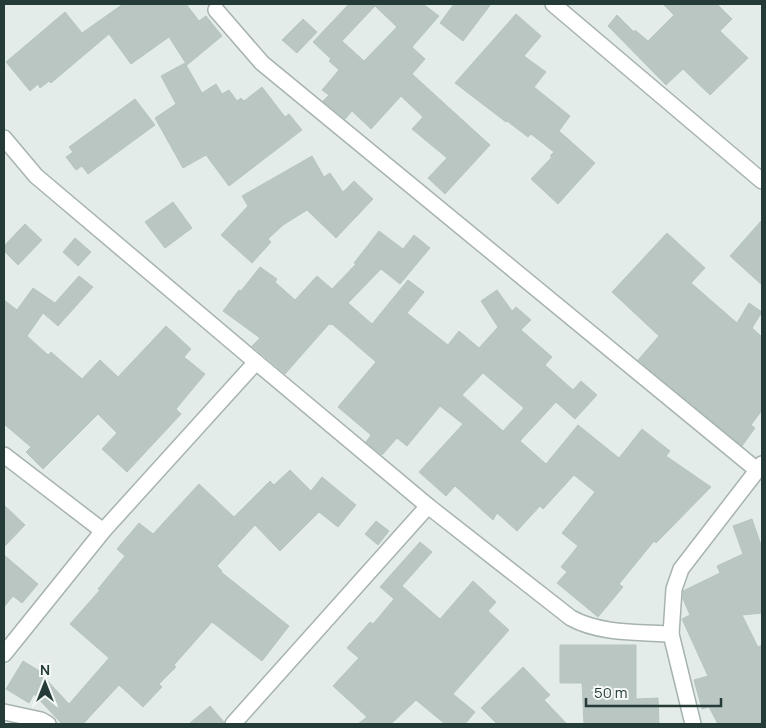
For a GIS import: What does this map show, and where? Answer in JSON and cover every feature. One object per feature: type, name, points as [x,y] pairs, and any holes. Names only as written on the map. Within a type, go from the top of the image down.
[{"type":"street","points":[[553,4],[762,181]]},
{"type":"street","points":[[216,10],[262,63],[760,467],[681,570],[674,589],[670,634],[693,724]]},
{"type":"street","points":[[4,138],[36,176],[428,506],[571,618],[595,628],[670,634]]},
{"type":"street","points":[[4,654],[103,531],[256,362]]},
{"type":"street","points":[[4,455],[103,531]]},
{"type":"street","points":[[233,724],[428,506]]},
{"type":"street","points":[[4,712],[41,720],[48,724]]},
{"type":"building","points":[[123,4],[186,4],[199,21],[206,16],[222,36],[187,65],[169,37],[131,64],[109,34],[51,83],[49,81],[40,88],[38,84],[30,91],[6,62],[65,12],[82,33]]},
{"type":"building","points":[[349,4],[423,4],[439,16],[412,47],[425,59],[412,74],[490,145],[445,194],[428,178],[447,158],[412,129],[423,117],[401,96],[371,129],[352,111],[345,119],[323,101],[329,95],[322,90],[339,70],[329,61],[331,59],[313,42]],"holes":[[[375,6],[397,27],[364,61],[342,41]]]},
{"type":"building","points":[[454,4],[491,4],[463,41],[440,23]]},
{"type":"building","points":[[663,4],[717,4],[732,19],[720,31],[748,58],[710,95],[683,69],[666,85],[608,26],[617,15],[634,32],[635,30],[648,41],[674,15]]},
{"type":"building","points":[[516,14],[541,36],[524,56],[546,72],[534,87],[570,116],[559,131],[595,163],[558,204],[531,179],[552,157],[550,156],[554,152],[531,134],[528,137],[506,122],[455,83]]},
{"type":"building","points":[[303,19],[317,32],[297,53],[282,40]]},
{"type":"building","points":[[185,63],[202,93],[216,84],[222,94],[229,90],[237,101],[241,98],[244,101],[262,87],[285,117],[289,114],[302,130],[229,186],[206,155],[183,168],[155,118],[176,104],[161,76]]},
{"type":"building","points":[[135,99],[155,125],[88,174],[82,166],[76,170],[66,157],[73,152],[69,147]]},
{"type":"building","points":[[312,156],[324,177],[330,173],[343,192],[354,181],[373,199],[336,238],[307,210],[283,225],[268,239],[271,242],[252,263],[221,235],[248,206],[242,196]]},
{"type":"building","points":[[173,202],[192,228],[165,248],[145,222]]},
{"type":"building","points":[[762,220],[762,285],[730,256]]},
{"type":"building","points":[[25,224],[42,240],[18,265],[4,251],[4,246]]},
{"type":"building","points":[[379,231],[403,249],[414,235],[430,248],[400,284],[381,269],[348,303],[372,324],[408,280],[424,292],[407,313],[448,345],[459,331],[479,348],[498,327],[481,301],[497,290],[512,311],[516,307],[531,320],[521,330],[552,357],[545,365],[573,390],[581,381],[597,395],[575,419],[556,402],[520,441],[546,464],[578,425],[619,458],[642,429],[670,451],[666,456],[711,487],[656,543],[654,541],[619,584],[623,587],[598,617],[557,583],[567,572],[561,567],[578,546],[562,533],[595,492],[574,475],[543,509],[540,506],[517,531],[497,513],[493,520],[455,486],[446,496],[419,472],[463,424],[440,406],[407,446],[397,438],[382,455],[366,442],[371,435],[338,407],[376,362],[332,324],[329,324],[285,374],[252,346],[260,338],[223,311],[260,267],[277,279],[275,282],[295,300],[317,276],[332,289],[356,264],[354,263]],"holes":[[[483,373],[524,408],[503,431],[462,395]]]},
{"type":"building","points":[[667,233],[705,268],[691,283],[737,323],[749,303],[762,312],[752,328],[762,337],[762,410],[751,425],[755,428],[742,446],[638,360],[659,336],[612,292]]},
{"type":"building","points":[[75,238],[91,252],[78,266],[63,252]]},
{"type":"building","points":[[79,276],[93,287],[58,326],[43,313],[27,336],[48,355],[51,352],[82,379],[100,360],[118,377],[166,326],[191,349],[184,357],[205,374],[176,409],[181,414],[127,472],[102,449],[117,433],[98,414],[43,469],[26,452],[31,447],[4,424],[4,300],[17,310],[33,288],[55,303]]},
{"type":"building","points":[[290,470],[311,491],[322,477],[356,505],[338,527],[319,512],[280,551],[255,525],[217,566],[221,572],[289,626],[262,661],[212,622],[174,665],[176,667],[159,684],[162,687],[143,707],[119,685],[83,724],[62,724],[34,694],[29,703],[6,689],[23,661],[46,675],[44,677],[69,704],[109,658],[70,624],[100,590],[98,589],[125,556],[117,549],[139,523],[153,534],[199,484],[234,517],[270,481],[274,485]]},
{"type":"building","points":[[4,505],[25,525],[4,547]]},
{"type":"building","points":[[752,519],[762,548],[762,613],[742,615],[758,647],[762,645],[762,724],[718,724],[709,707],[702,709],[694,680],[708,676],[682,619],[690,615],[683,599],[683,591],[720,573],[717,566],[743,554],[733,526]]},
{"type":"building","points":[[376,521],[389,531],[378,545],[365,534]]},
{"type":"building","points":[[420,542],[432,552],[402,586],[440,619],[473,581],[496,602],[488,611],[509,630],[453,694],[475,712],[465,724],[445,724],[416,700],[391,724],[358,724],[367,717],[333,686],[359,658],[347,648],[370,622],[373,624],[394,599],[380,587]]},
{"type":"building","points":[[4,555],[38,584],[22,603],[13,596],[4,607]]},
{"type":"building","points":[[560,645],[636,645],[636,699],[658,698],[659,724],[584,724],[582,683],[560,683]]},
{"type":"building","points":[[523,667],[550,695],[544,700],[567,724],[497,724],[481,708]]},
{"type":"building","points":[[210,706],[224,724],[189,724]]}]
